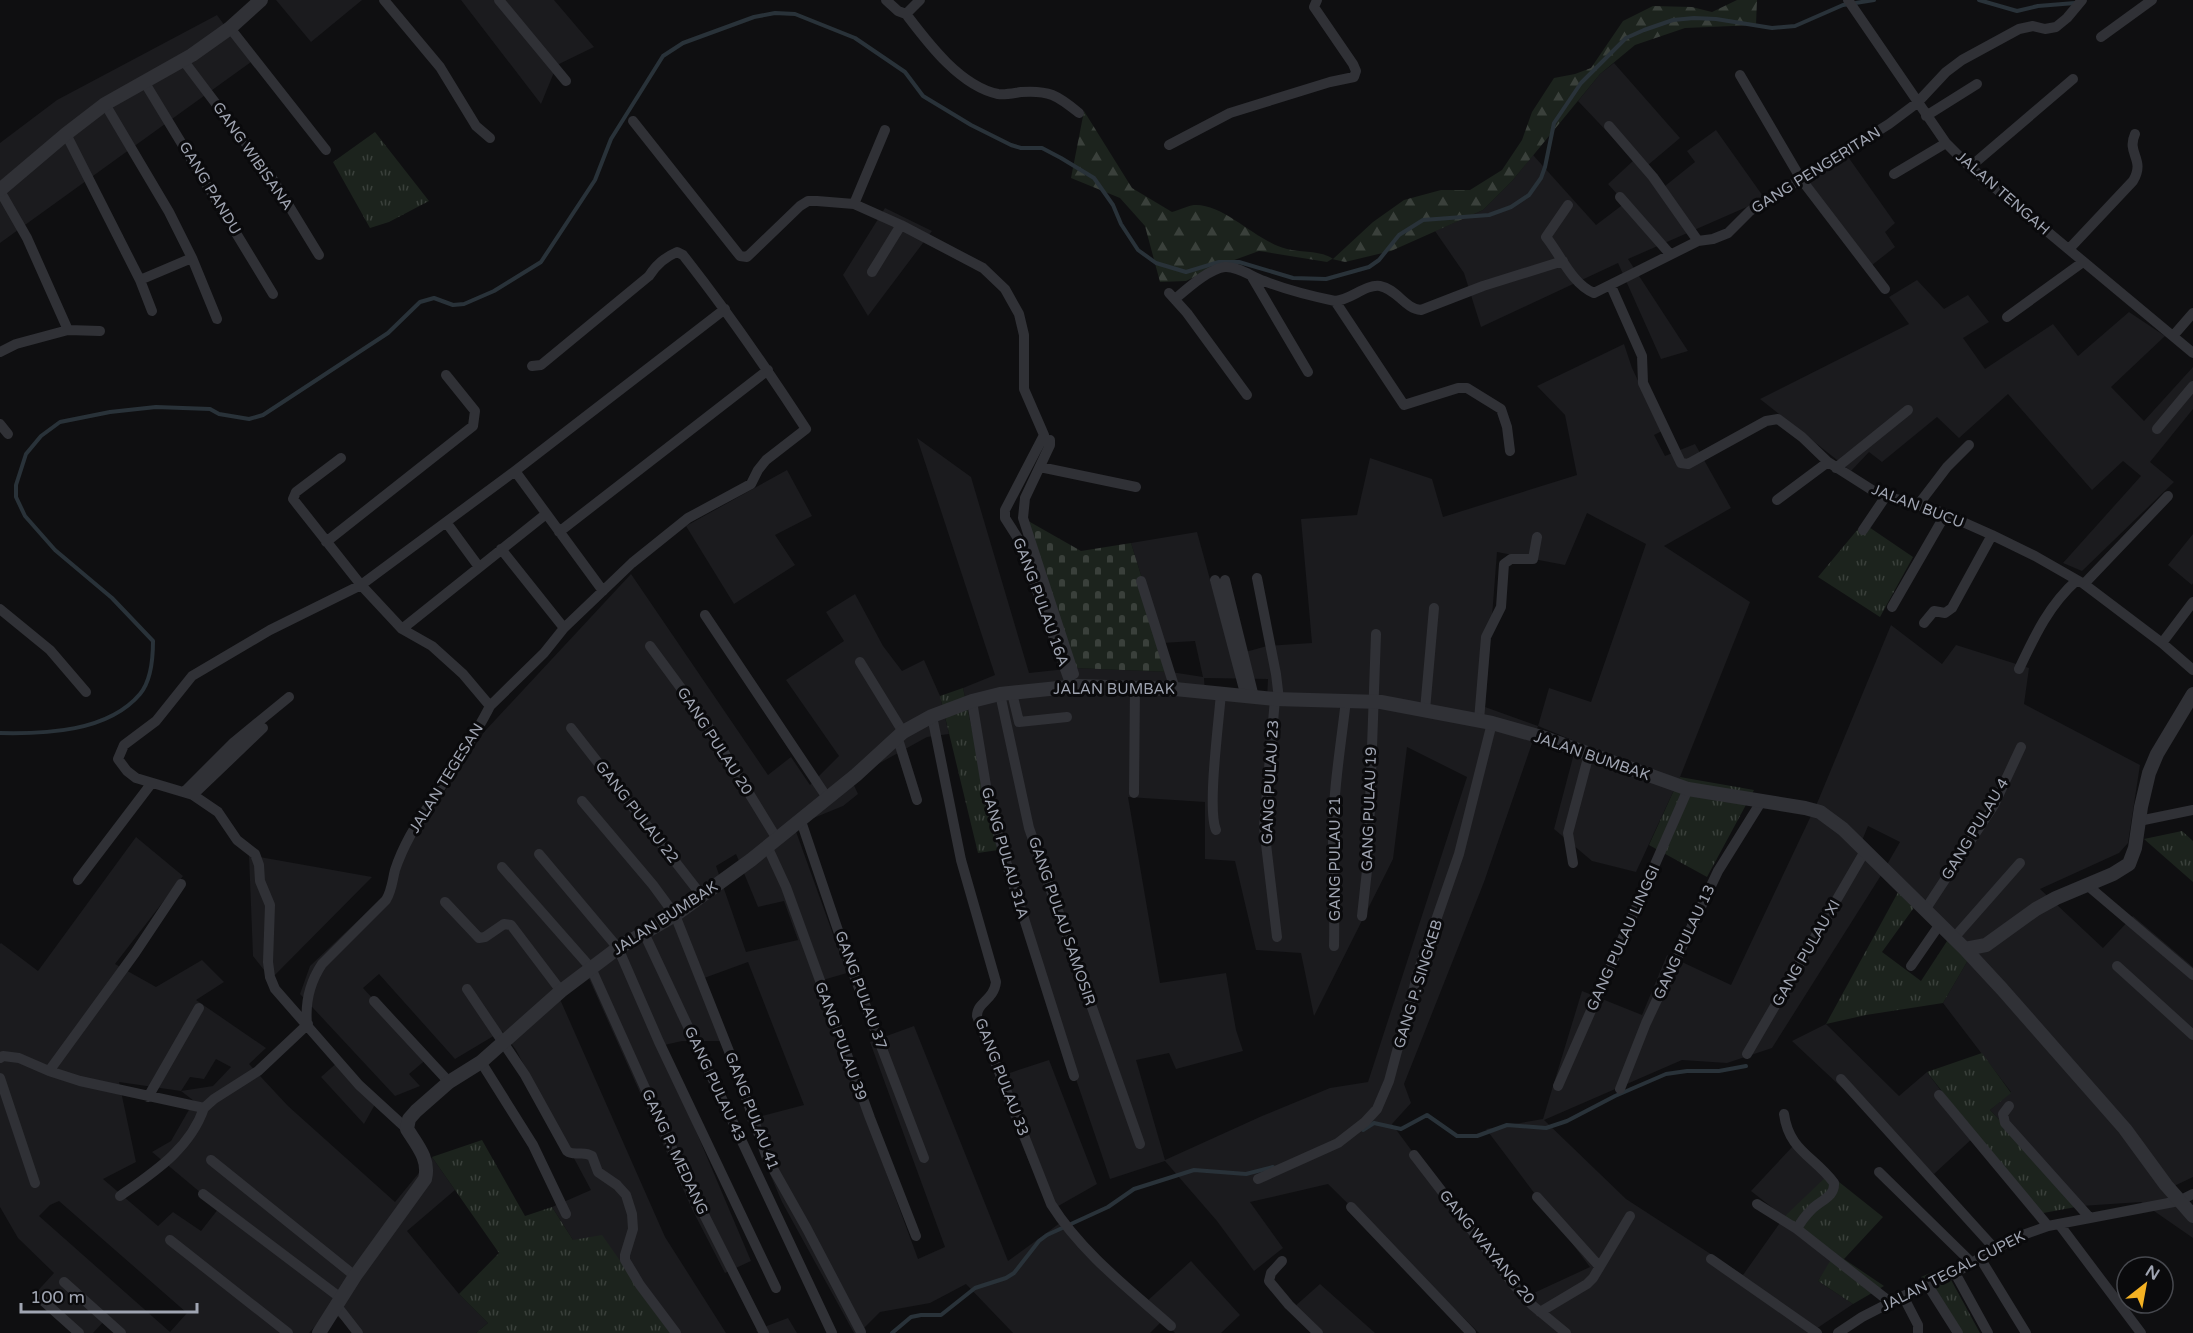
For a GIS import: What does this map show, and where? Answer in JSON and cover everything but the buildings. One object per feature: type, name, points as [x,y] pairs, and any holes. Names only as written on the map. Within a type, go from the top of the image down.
[{"type":"street","points":[[68,330],[27,238],[0,191],[105,104],[183,60],[230,28],[261,0]]},
{"type":"street","points":[[384,0],[440,67],[476,126],[490,138]]},
{"type":"street","points":[[499,0],[566,81]]},
{"type":"street","points":[[886,0],[898,11],[906,14],[955,71],[985,89],[1000,94],[1037,91],[1055,94],[1079,113]]},
{"type":"street","points":[[906,14],[920,0]]},
{"type":"street","points":[[1168,145],[1230,113],[1330,82],[1354,77],[1356,71],[1353,64],[1314,7],[1317,0]]},
{"type":"street","name":"JALAN TENGAH","points":[[1848,0],[1946,143],[1970,167],[2193,353]]},
{"type":"street","name":"GANG PENGERITAN","points":[[1568,205],[1546,236],[1579,281],[1594,293],[1698,241],[1713,239],[1728,233],[1750,211],[1854,146],[1917,103],[1946,72],[1962,60],[2019,29],[2033,26],[2045,29],[2056,27],[2082,0]]},
{"type":"street","points":[[2101,37],[2152,0]]},
{"type":"street","points":[[230,28],[326,150]]},
{"type":"street","name":"GANG WIBISANA","points":[[183,60],[260,161],[319,255]]},
{"type":"street","points":[[1740,75],[1801,179],[1885,289]]},
{"type":"street","points":[[1970,167],[2073,79]]},
{"type":"street","name":"GANG PANDU","points":[[145,82],[273,294]]},
{"type":"street","points":[[1926,116],[1977,84]]},
{"type":"street","points":[[105,104],[169,212],[192,258],[218,320]]},
{"type":"street","points":[[633,121],[740,256],[747,256],[787,217],[808,201],[854,204],[885,130]]},
{"type":"street","points":[[1609,126],[1653,177],[1698,241]]},
{"type":"street","points":[[66,134],[140,280],[152,312]]},
{"type":"street","points":[[2068,249],[2133,182],[2139,172],[2132,146],[2135,134]]},
{"type":"street","points":[[1894,174],[1946,143]]},
{"type":"street","points":[[1620,197],[1670,254]]},
{"type":"street","name":"GANG PULAU 16A","points":[[854,204],[973,262],[991,274],[1005,289],[1019,314],[1023,335],[1024,389],[1044,435],[1005,510],[1005,518],[1019,540],[1075,686]]},
{"type":"street","points":[[872,272],[901,225]]},
{"type":"street","points":[[490,706],[544,653],[564,628],[632,563],[688,518],[751,484],[766,460],[806,429],[725,309],[682,255],[677,252],[669,255],[654,268],[649,276],[541,365],[532,366]]},
{"type":"street","points":[[140,280],[192,258]]},
{"type":"street","points":[[1247,395],[1172,296],[1219,268],[1234,268],[1252,277],[1288,289],[1335,301],[1344,301],[1375,286],[1382,286],[1402,298],[1412,308],[1421,310],[1483,286],[1563,261]]},
{"type":"street","points":[[2007,318],[2083,262]]},
{"type":"street","points":[[1252,277],[1308,372]]},
{"type":"street","name":"JALAN BUCU","points":[[1611,286],[1642,356],[1643,383],[1677,458],[1682,463],[1688,464],[1771,419],[1786,424],[1832,465],[1886,496],[1918,505],[1992,535],[2080,582],[2162,643],[2193,670]]},
{"type":"street","points":[[1335,301],[1404,405],[1458,388],[1467,388],[1501,409],[1507,427],[1510,451]]},
{"type":"street","points":[[319,1333],[355,1276],[426,1179],[424,1156],[406,1129],[359,1085],[308,1024],[282,999],[270,977],[270,905],[260,881],[258,860],[237,840],[218,812],[189,793],[136,778],[118,759],[124,745],[156,722],[192,676],[270,630],[361,585],[515,471],[725,309]]},
{"type":"street","points":[[2174,336],[2193,313]]},
{"type":"street","points":[[0,352],[16,344],[68,330],[100,332]]},
{"type":"street","points":[[560,532],[768,370]]},
{"type":"street","points":[[326,542],[473,426],[475,411],[446,375]]},
{"type":"street","points":[[2157,429],[2193,386]]},
{"type":"street","points":[[1777,500],[1832,465],[1908,410]]},
{"type":"street","points":[[0,424],[8,434]]},
{"type":"street","points":[[1050,440],[1050,445],[1025,498],[1023,518],[1075,686]]},
{"type":"street","points":[[1918,505],[1947,467],[1969,444]]},
{"type":"street","name":"JALAN TEGESAN","points":[[308,1024],[306,1012],[314,976],[322,964],[381,908],[392,889],[395,871],[411,834],[475,735],[490,706],[455,667],[432,646],[402,629],[361,585],[293,499],[296,492],[340,458]]},
{"type":"street","points":[[1040,467],[1136,487]]},
{"type":"street","points":[[515,471],[603,591]]},
{"type":"street","points":[[1863,530],[1886,496]]},
{"type":"street","points":[[2019,669],[2048,612],[2057,600],[2080,582],[2168,496]]},
{"type":"street","points":[[402,629],[546,514]]},
{"type":"street","points":[[1892,607],[1945,515]]},
{"type":"street","points":[[446,522],[479,567]]},
{"type":"street","points":[[1924,623],[1934,611],[1945,613],[1952,608],[1992,535]]},
{"type":"street","name":"GANG P. SINGKEB","points":[[1258,1179],[1338,1143],[1365,1122],[1377,1108],[1389,1081],[1419,969],[1459,854],[1485,721],[1486,637],[1501,607],[1504,564],[1511,559],[1533,560],[1537,537]]},
{"type":"street","points":[[501,549],[564,628]]},
{"type":"street","name":"GANG PULAU 23","points":[[1257,578],[1276,674],[1276,699],[1264,827],[1278,937]]},
{"type":"street","points":[[1220,580],[1250,697]]},
{"type":"street","points":[[1141,581],[1175,689]]},
{"type":"street","points":[[2162,643],[2193,602]]},
{"type":"street","points":[[1425,710],[1434,608]]},
{"type":"street","points":[[0,609],[50,650],[86,692]]},
{"type":"street","points":[[705,615],[828,799]]},
{"type":"street","name":"GANG PULAU 19","points":[[1362,916],[1368,861],[1376,634]]},
{"type":"street","name":"GANG PULAU 20","points":[[650,646],[703,718],[772,842]]},
{"type":"street","points":[[860,662],[900,734],[917,800]]},
{"type":"street","name":"JALAN BUMBAK","points":[[406,1129],[411,1115],[449,1082],[481,1062],[561,991],[618,948],[675,915],[702,896],[801,821],[900,734],[932,716],[972,700],[1006,693],[1075,686],[1175,689],[1276,699],[1373,701],[1485,721],[1589,753],[1688,789],[1805,807],[1820,812],[1843,829],[1965,949]]},
{"type":"street","points":[[1134,793],[1135,687]]},
{"type":"street","points":[[1006,693],[1019,722],[1067,717]]},
{"type":"street","name":"GANG PULAU SAMOSIR","points":[[1006,693],[1029,828],[1140,1144]]},
{"type":"street","points":[[1216,830],[1213,822],[1213,791],[1221,693]]},
{"type":"street","points":[[1965,949],[1986,945],[2036,909],[2056,898],[2114,874],[2129,864],[2135,848],[2145,789],[2157,754],[2193,694]]},
{"type":"street","points":[[189,793],[234,742],[289,697]]},
{"type":"street","name":"GANG PULAU 31A","points":[[972,700],[988,798],[1074,1076]]},
{"type":"street","name":"GANG PULAU 21","points":[[1334,946],[1335,793],[1346,700]]},
{"type":"street","name":"GANG PULAU 33","points":[[932,716],[961,860],[996,982],[992,996],[980,1007],[977,1016],[1051,1204],[1068,1229],[1092,1256],[1171,1326]]},
{"type":"street","points":[[189,793],[263,728]]},
{"type":"street","name":"GANG PULAU 22","points":[[572,728],[702,896]]},
{"type":"street","name":"GANG PULAU 4","points":[[1925,910],[1994,805],[2021,747]]},
{"type":"street","points":[[1574,863],[1568,833],[1589,753]]},
{"type":"street","points":[[78,880],[151,784]]},
{"type":"street","name":"GANG PULAU LINGGI","points":[[1558,1086],[1688,789]]},
{"type":"street","name":"GANG PULAU 41","points":[[582,801],[653,885],[675,915],[738,1074],[766,1158],[807,1229],[861,1332]]},
{"type":"street","name":"GANG PULAU 13","points":[[1620,1089],[1646,1023],[1718,871],[1761,802]]},
{"type":"street","points":[[2139,821],[2193,810]]},
{"type":"street","name":"GANG PULAU 37","points":[[801,821],[847,957],[924,1158]]},
{"type":"street","name":"GANG PULAU 39","points":[[772,842],[786,887],[870,1118],[916,1236]]},
{"type":"street","name":"GANG PULAU XI","points":[[1747,1054],[1865,851]]},
{"type":"street","points":[[539,854],[618,948],[659,1042],[776,1288]]},
{"type":"street","points":[[1953,939],[2020,863]]},
{"type":"street","name":"GANG P. MEDANG","points":[[502,867],[591,968],[685,1177],[764,1333]]},
{"type":"street","points":[[48,1071],[135,953],[181,884]]},
{"type":"street","points":[[2087,885],[2193,975]]},
{"type":"street","points":[[445,902],[479,938],[485,937],[504,924],[511,926],[561,991]]},
{"type":"street","points":[[1911,966],[1940,924]]},
{"type":"street","name":"GANG PULAU 43","points":[[644,933],[832,1333]]},
{"type":"street","points":[[1965,949],[2125,1128],[2179,1201],[2193,1216]]},
{"type":"street","points":[[2117,966],[2193,1035]]},
{"type":"street","points":[[467,989],[504,1042],[567,1151],[572,1154],[586,1153],[592,1156],[598,1172],[617,1185],[626,1195],[632,1214],[633,1229],[625,1255],[626,1260],[640,1285],[676,1333]]},
{"type":"street","points":[[374,1001],[449,1082]]},
{"type":"street","points":[[148,1097],[199,1008]]},
{"type":"street","points":[[120,1196],[175,1155],[198,1122],[204,1108],[258,1071],[308,1024]]},
{"type":"street","points":[[0,1058],[3,1056],[19,1058],[48,1071],[80,1081],[204,1108]]},
{"type":"street","points":[[481,1062],[533,1145],[566,1214]]},
{"type":"street","points":[[0,1078],[35,1183]]},
{"type":"street","points":[[1841,1079],[1995,1249]]},
{"type":"street","points":[[1939,1095],[2054,1225],[2141,1333]]},
{"type":"street","points":[[2009,1106],[2003,1114],[2005,1123],[2090,1218]]},
{"type":"street","points":[[1784,1114],[1787,1131],[1792,1140],[1834,1182],[1831,1195],[1814,1207],[1797,1229]]},
{"type":"street","name":"GANG WAYANG 20","points":[[1414,1155],[1514,1285],[1540,1312],[1566,1333]]},
{"type":"street","points":[[211,1160],[355,1276]]},
{"type":"street","points":[[1879,1172],[1976,1261],[2025,1333]]},
{"type":"street","points":[[203,1194],[340,1303],[358,1333]]},
{"type":"street","name":"JALAN TEGAL CUPEK","points":[[1838,1333],[1890,1302],[1927,1284],[1955,1274],[2020,1236],[2054,1225],[2179,1201],[2193,1194]]},
{"type":"street","points":[[1537,1197],[1599,1266]]},
{"type":"street","points":[[1757,1204],[1797,1229],[1890,1302]]},
{"type":"street","points":[[1351,1208],[1471,1333]]},
{"type":"street","points":[[1540,1312],[1587,1284],[1630,1216]]},
{"type":"street","points":[[170,1240],[288,1333]]},
{"type":"street","points":[[1710,1259],[1817,1333]]},
{"type":"street","points":[[1282,1262],[1271,1273],[1269,1281],[1289,1305],[1318,1333]]},
{"type":"street","points":[[1955,1274],[1988,1333]]},
{"type":"street","points":[[64,1282],[121,1333]]},
{"type":"street","points":[[1927,1284],[1958,1333]]},
{"type":"street","points":[[1903,1296],[1918,1325],[1918,1333]]},
{"type":"street","points":[[41,1299],[79,1333]]},
{"type":"shaded area","points":[[276,0],[362,0],[311,42]]},
{"type":"shaded area","points":[[461,0],[554,0],[594,47],[557,65],[541,104]]},
{"type":"shaded area","points":[[217,15],[251,62],[0,243],[0,143],[57,100]]},
{"type":"shaded area","points":[[1614,63],[1680,138],[1648,165],[1665,186],[1695,162],[1687,151],[1716,130],[1765,199],[1628,259],[1688,351],[1661,359],[1618,263],[1481,327],[1464,273],[1435,231],[1483,210],[1512,181],[1533,155],[1596,225],[1625,203],[1608,184],[1634,160],[1578,101],[1600,74]]},
{"type":"shaded area","points":[[1846,154],[1895,223],[1885,232],[1895,247],[1867,269],[1802,183]]},
{"type":"shaded area","points":[[885,208],[932,231],[868,316],[843,275]]},
{"type":"shaded area","points":[[1917,280],[1944,309],[1968,295],[1989,322],[1963,338],[1985,369],[2053,324],[2078,356],[2129,312],[2165,336],[2111,387],[2144,421],[2193,367],[2193,409],[2150,462],[2174,482],[2082,571],[2063,563],[2141,476],[2123,461],[2092,490],[2008,394],[1959,438],[1937,417],[1882,462],[1869,452],[1851,471],[1760,399],[1909,324],[1889,297]]},
{"type":"shaded area","points":[[1624,344],[1632,368],[1662,431],[1654,435],[1665,456],[1695,444],[1731,508],[1664,546],[1750,602],[1680,777],[1636,872],[1592,861],[1554,829],[1577,742],[1538,726],[1484,882],[1404,1084],[1411,1103],[1392,1124],[1521,1299],[1590,1267],[1486,1129],[1543,1119],[1582,991],[1642,1015],[1667,955],[1731,985],[1818,801],[1891,625],[1942,664],[1956,645],[2029,668],[2024,704],[2140,765],[2128,843],[2119,853],[2040,889],[2103,948],[2133,916],[2193,967],[2193,1177],[2168,1189],[2193,1214],[2193,1238],[2141,1202],[2081,1206],[1990,1110],[2011,1092],[1943,1003],[1971,955],[1885,869],[1772,1048],[1727,1063],[1682,1060],[1544,1120],[1626,1199],[1743,1275],[1784,1217],[1751,1191],[1794,1145],[1829,1174],[1836,1254],[1818,1281],[1853,1304],[1810,1333],[1479,1333],[1328,1184],[1250,1202],[1283,1248],[1254,1271],[1217,1221],[1165,1161],[1110,1179],[998,850],[963,688],[995,675],[917,438],[971,477],[1029,673],[1075,668],[1171,672],[1203,677],[1195,641],[1162,643],[1131,543],[1197,532],[1231,656],[1267,646],[1312,643],[1301,519],[1357,515],[1370,458],[1432,479],[1443,517],[1577,475],[1565,415],[1537,386]],"holes":[[[1587,513],[1646,544],[1591,702],[1549,688],[1538,726],[1485,707],[1497,552],[1565,565]],[[1204,678],[1268,679],[1267,698],[1205,694]],[[1407,747],[1467,777],[1368,1082],[1330,1088],[1165,1160],[1136,1060],[1169,1053],[1176,1069],[1243,1051],[1236,1030],[1226,973],[1160,983],[1128,797],[1205,802],[1205,859],[1235,861],[1256,950],[1301,953],[1314,1016],[1393,859]],[[1868,826],[1900,842],[1885,868],[1861,843]]]},
{"type":"shaded area","points":[[787,470],[812,516],[775,535],[795,565],[734,604],[686,526]]},
{"type":"shaded area","points":[[2193,534],[2193,583],[2192,585],[2168,565]]},
{"type":"shaded area","points":[[631,574],[768,775],[791,757],[810,785],[839,756],[786,680],[844,641],[826,612],[855,594],[883,646],[902,671],[924,660],[940,696],[949,734],[927,737],[851,779],[858,794],[843,806],[794,826],[847,973],[816,982],[918,1259],[945,1247],[870,1042],[914,1026],[1008,1261],[1060,1223],[1145,1303],[1191,1261],[1240,1315],[1221,1333],[1175,1333],[1163,1320],[1150,1333],[1013,1333],[966,1284],[930,1303],[880,1312],[859,1333],[854,1333],[782,1202],[747,1120],[804,1105],[748,962],[696,981],[721,1041],[682,1041],[660,1046],[751,1261],[725,1273],[692,1209],[587,974],[559,997],[665,1237],[726,1333],[671,1333],[573,1240],[552,1207],[591,1190],[516,1050],[502,1031],[455,1059],[379,974],[363,988],[428,1058],[409,1074],[420,1086],[395,1096],[300,994],[310,966],[385,895],[393,869],[484,732]],"holes":[[[736,854],[758,907],[784,901],[798,940],[746,952],[716,866]]]},
{"type":"shaded area","points":[[136,837],[183,876],[115,964],[156,987],[202,960],[224,982],[196,1000],[266,1048],[249,1064],[288,1106],[395,1202],[432,1157],[455,1190],[407,1231],[459,1294],[488,1323],[476,1333],[357,1333],[330,1310],[309,1333],[124,1333],[107,1318],[93,1333],[74,1333],[33,1296],[54,1273],[18,1238],[0,1207],[0,944],[38,971]],"holes":[[[216,1059],[231,1067],[213,1086],[181,1091],[190,1077],[204,1079]],[[119,1082],[181,1091],[194,1101],[171,1141],[152,1152],[219,1208],[201,1231],[173,1212],[158,1226],[103,1179],[136,1162]],[[59,1201],[187,1313],[170,1332],[39,1216],[50,1205]]]},
{"type":"shaded area","points":[[249,855],[372,877],[271,979],[253,956]]},
{"type":"shaded area","points":[[1826,1024],[1899,1096],[1927,1072],[1975,1136],[1934,1174],[1792,1041]]},
{"type":"shaded area","points":[[340,1060],[378,1099],[364,1124],[321,1077]]},
{"type":"shaded area","points":[[1049,1060],[1097,1184],[1053,1209],[1030,1164],[994,1078]]},
{"type":"shaded area","points":[[1320,1284],[1375,1333],[1320,1333],[1293,1308]]},
{"type":"shaded area","points":[[788,1318],[797,1333],[758,1333],[756,1330]]},
{"type":"green space","points":[[1737,0],[1757,0],[1756,25],[1685,28],[1635,45],[1600,74],[1512,181],[1483,210],[1391,251],[1345,262],[1332,259],[1327,262],[1259,251],[1215,267],[1186,281],[1160,282],[1145,226],[1120,198],[1071,178],[1084,111],[1132,188],[1172,212],[1194,205],[1205,206],[1229,216],[1276,245],[1287,249],[1323,254],[1333,259],[1373,222],[1404,200],[1441,190],[1470,190],[1502,170],[1522,140],[1532,112],[1554,78],[1591,68],[1623,21],[1653,6],[1692,7],[1712,12]]},
{"type":"green space","points":[[375,132],[429,201],[389,222],[370,228],[333,162]]},
{"type":"green space","points":[[1023,518],[1081,551],[1131,543],[1171,672],[1075,668]]},
{"type":"green space","points":[[1863,523],[1913,557],[1880,617],[1818,577]]},
{"type":"green space","points":[[963,688],[998,850],[978,853],[940,696]]},
{"type":"green space","points":[[1680,777],[1754,790],[1707,877],[1649,845]]},
{"type":"green space","points":[[2182,831],[2193,841],[2193,882],[2144,839]]},
{"type":"green space","points":[[1902,885],[1918,902],[1882,952],[1921,981],[1951,935],[1971,955],[1943,1003],[1826,1024]]},
{"type":"green space","points":[[1982,1053],[2011,1093],[1990,1110],[2081,1206],[2038,1214],[1927,1072]]},
{"type":"green space","points":[[482,1140],[525,1216],[552,1207],[573,1240],[602,1235],[671,1333],[476,1333],[488,1323],[459,1294],[499,1253],[432,1157]]},
{"type":"green space","points":[[1829,1174],[1883,1217],[1844,1259],[1884,1286],[1853,1304],[1818,1281],[1835,1253],[1784,1217]]},
{"type":"green space","points":[[1944,1267],[1980,1333],[1954,1333],[1921,1277]]},
{"type":"waterway","points":[[0,733],[56,731],[94,723],[111,716],[127,707],[144,689],[152,661],[153,641],[112,598],[55,550],[25,516],[16,497],[16,485],[26,454],[41,436],[60,422],[110,412],[156,407],[210,409],[219,414],[249,419],[263,415],[388,333],[420,302],[434,298],[453,305],[464,304],[494,291],[541,262],[595,180],[611,139],[663,56],[683,43],[754,17],[775,13],[795,14],[855,38],[905,72],[923,96],[971,125],[1011,145],[1021,148],[1042,148],[1094,178],[1113,205],[1121,224],[1138,250],[1156,263],[1186,272],[1219,262],[1239,262],[1293,278],[1326,279],[1369,267],[1379,260],[1399,235],[1423,220],[1489,215],[1511,207],[1529,195],[1541,178],[1545,167],[1554,123],[1581,83],[1626,38],[1673,20],[1694,18],[1716,19],[1772,28],[1795,26],[1843,5],[1874,0]]},
{"type":"waterway","points":[[1979,0],[2017,11],[2038,6],[2075,3]]},
{"type":"waterway","points":[[1363,1130],[1374,1123],[1401,1129],[1427,1115],[1457,1136],[1477,1136],[1507,1125],[1546,1128],[1567,1121],[1615,1096],[1666,1074],[1687,1071],[1719,1071],[1746,1066]]},
{"type":"waterway","points":[[892,1333],[911,1317],[941,1315],[975,1288],[1006,1278],[1014,1273],[1039,1241],[1047,1235],[1108,1207],[1134,1189],[1194,1170],[1246,1174],[1273,1167]]}]
